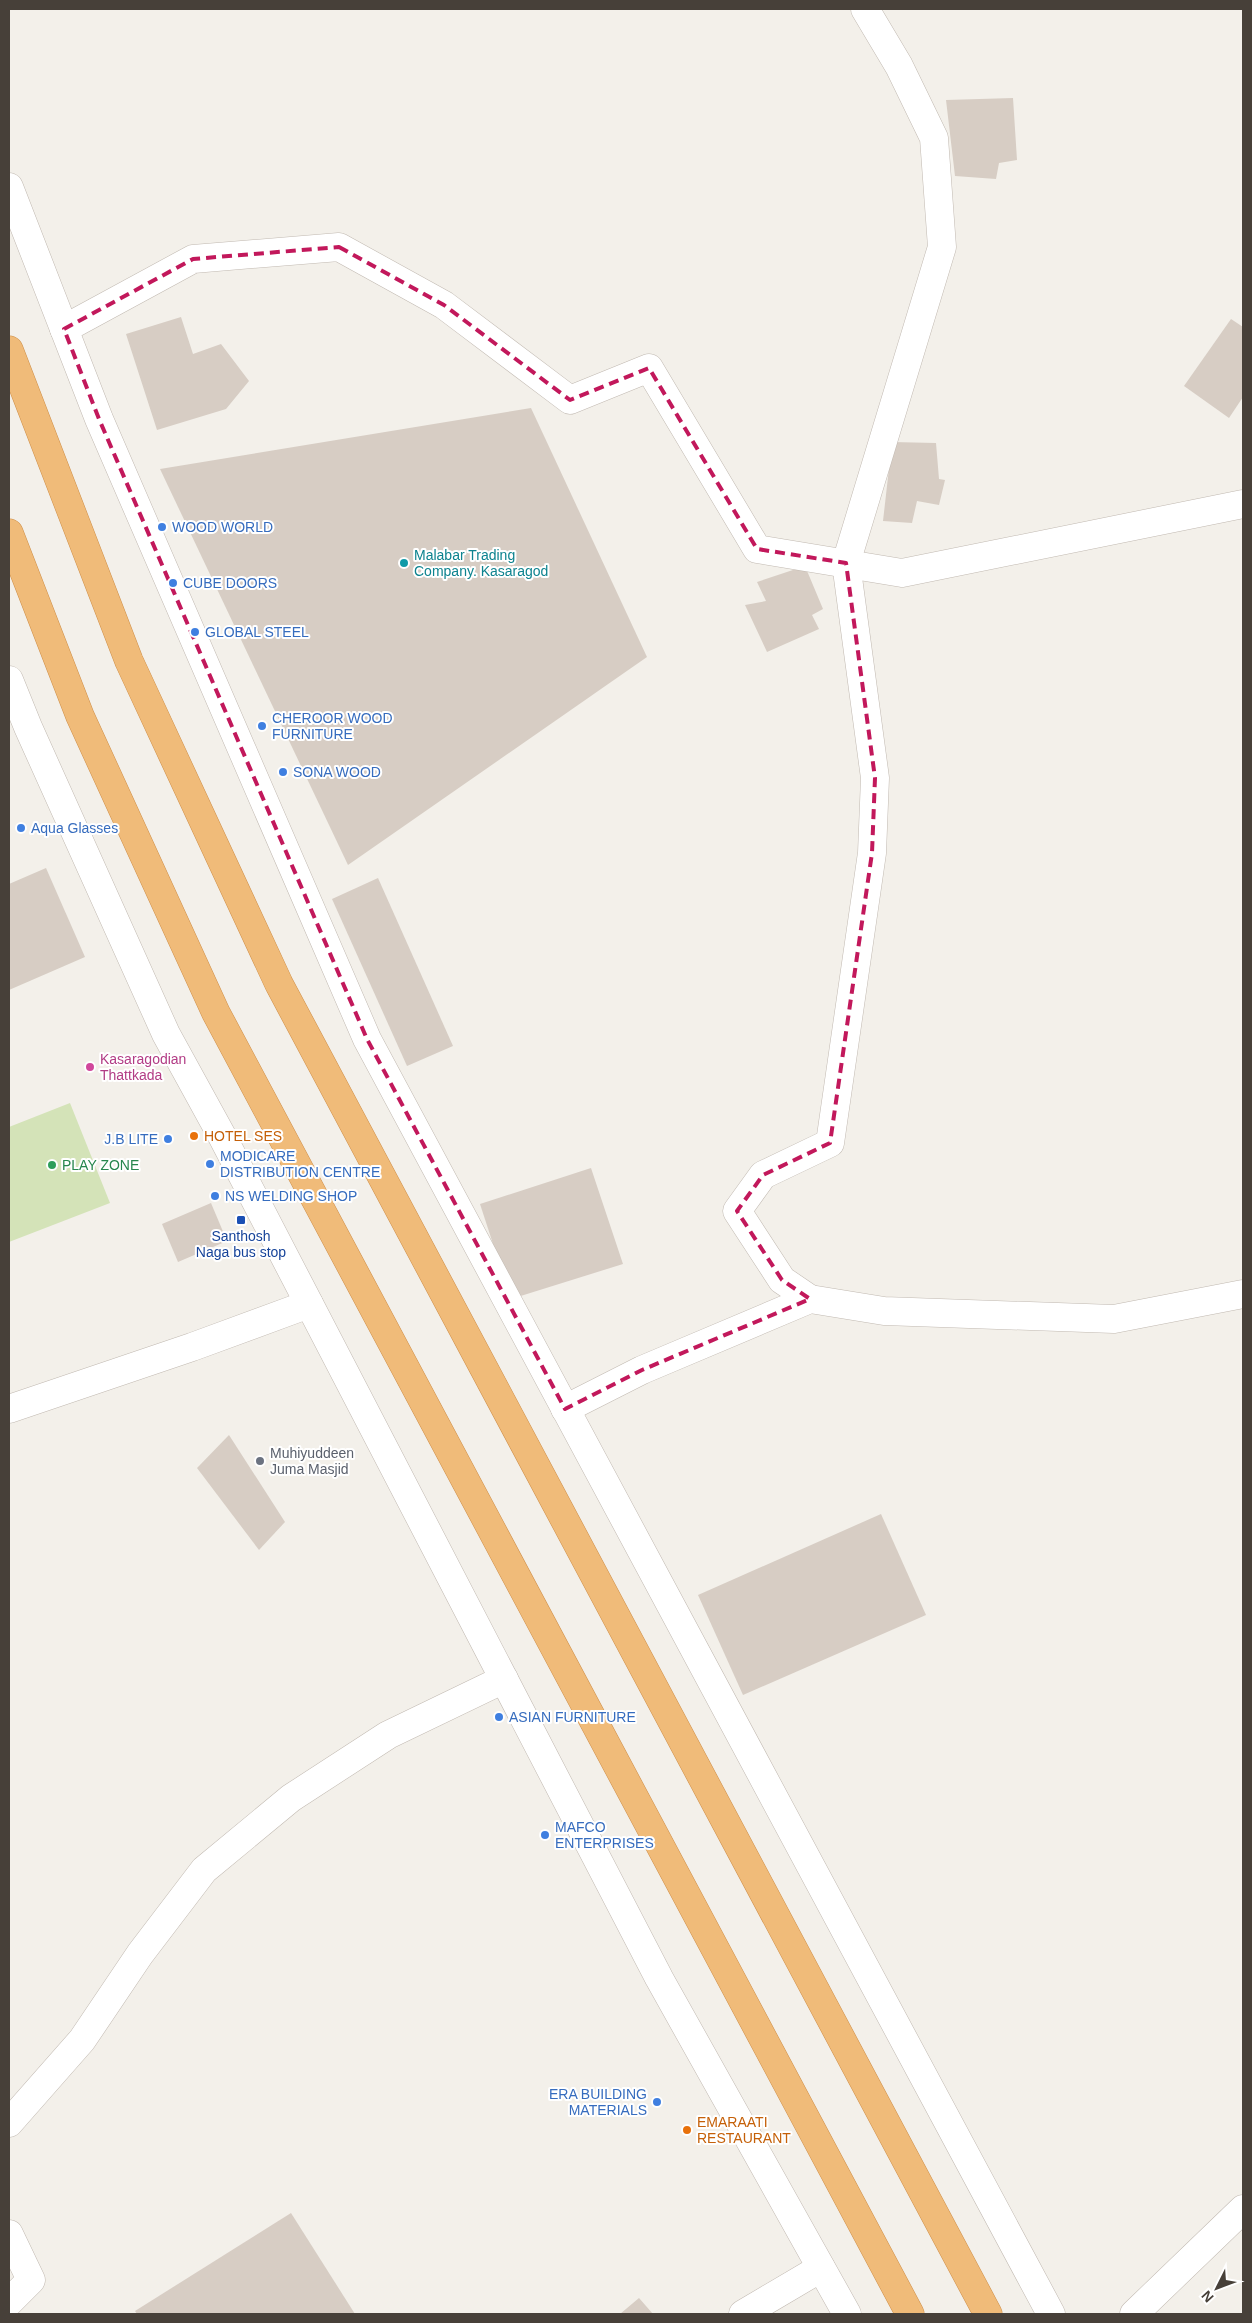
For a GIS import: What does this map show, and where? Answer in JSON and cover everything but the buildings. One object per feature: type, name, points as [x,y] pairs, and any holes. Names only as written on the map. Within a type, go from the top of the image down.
[{"type":"highway","points":[[9,350],[130,661],[279,984],[988,2314]]},
{"type":"highway","points":[[9,533],[80,716],[216,1013],[910,2314]]},
{"type":"street","points":[[865,9],[899,66],[934,138],[942,247],[846,563],[875,778],[872,853],[830,1143],[763,1174],[737,1211],[782,1280],[810,1299],[884,1311],[1114,1319],[1243,1294]]},
{"type":"street","points":[[9,187],[99,419],[367,1039],[1051,2314]]},
{"type":"street","points":[[64,329],[193,260],[339,247],[444,305],[570,400],[649,368],[757,549],[902,572],[1243,504]]},
{"type":"street","points":[[9,680],[28,727],[166,1034],[222,1136],[659,1978],[847,2314]]},
{"type":"street","points":[[565,1409],[642,1370],[810,1299]]},
{"type":"street","points":[[9,1408],[192,1347],[309,1304]]},
{"type":"street","points":[[9,2123],[82,2040],[140,1954],[204,1870],[291,1798],[388,1735],[504,1679]]},
{"type":"street","points":[[1134,2314],[1243,2209]]},
{"type":"street","points":[[9,2234],[31,2280],[9,2302]]},
{"type":"street","points":[[744,2314],[821,2268]]},
{"type":"highlighted area","points":[[339,247],[444,305],[570,400],[649,368],[757,549],[846,563],[875,778],[872,853],[830,1143],[763,1175],[737,1211],[782,1280],[810,1299],[642,1370],[565,1409],[367,1039],[99,419],[64,329],[193,259]]},
{"type":"green space","name":"PLAY ZONE","points":[[70,1103],[110,1203],[9,1242],[9,1127]]},
{"type":"place","name":"WOOD WORLD","points":[[162,527]]},
{"type":"place","name":"Malabar Trading Company. Kasaragod","points":[[404,563]]},
{"type":"place","name":"CUBE DOORS","points":[[173,583]]},
{"type":"place","name":"GLOBAL STEEL","points":[[195,632]]},
{"type":"place","name":"CHEROOR WOOD FURNITURE","points":[[262,726]]},
{"type":"place","name":"SONA WOOD","points":[[283,772]]},
{"type":"place","name":"Aqua Glasses","points":[[21,828]]},
{"type":"place","name":"Kasaragodian Thattkada","points":[[90,1067]]},
{"type":"place","name":"HOTEL SES","points":[[194,1136]]},
{"type":"place","name":"J.B LITE","points":[[168,1139]]},
{"type":"place","name":"MODICARE DISTRIBUTION CENTRE","points":[[210,1164]]},
{"type":"place","name":"PLAY ZONE","points":[[52,1165]]},
{"type":"place","name":"NS WELDING SHOP","points":[[215,1196]]},
{"type":"place","name":"Santhosh Naga bus stop","points":[[241,1220]]},
{"type":"place","name":"Muhiyuddeen Juma Masjid","points":[[260,1461]]},
{"type":"place","name":"ASIAN FURNITURE","points":[[499,1717]]},
{"type":"place","name":"MAFCO ENTERPRISES","points":[[545,1835]]},
{"type":"place","name":"ERA BUILDING MATERIALS","points":[[657,2102]]},
{"type":"place","name":"EMARAATI RESTAURANT","points":[[687,2130]]}]
